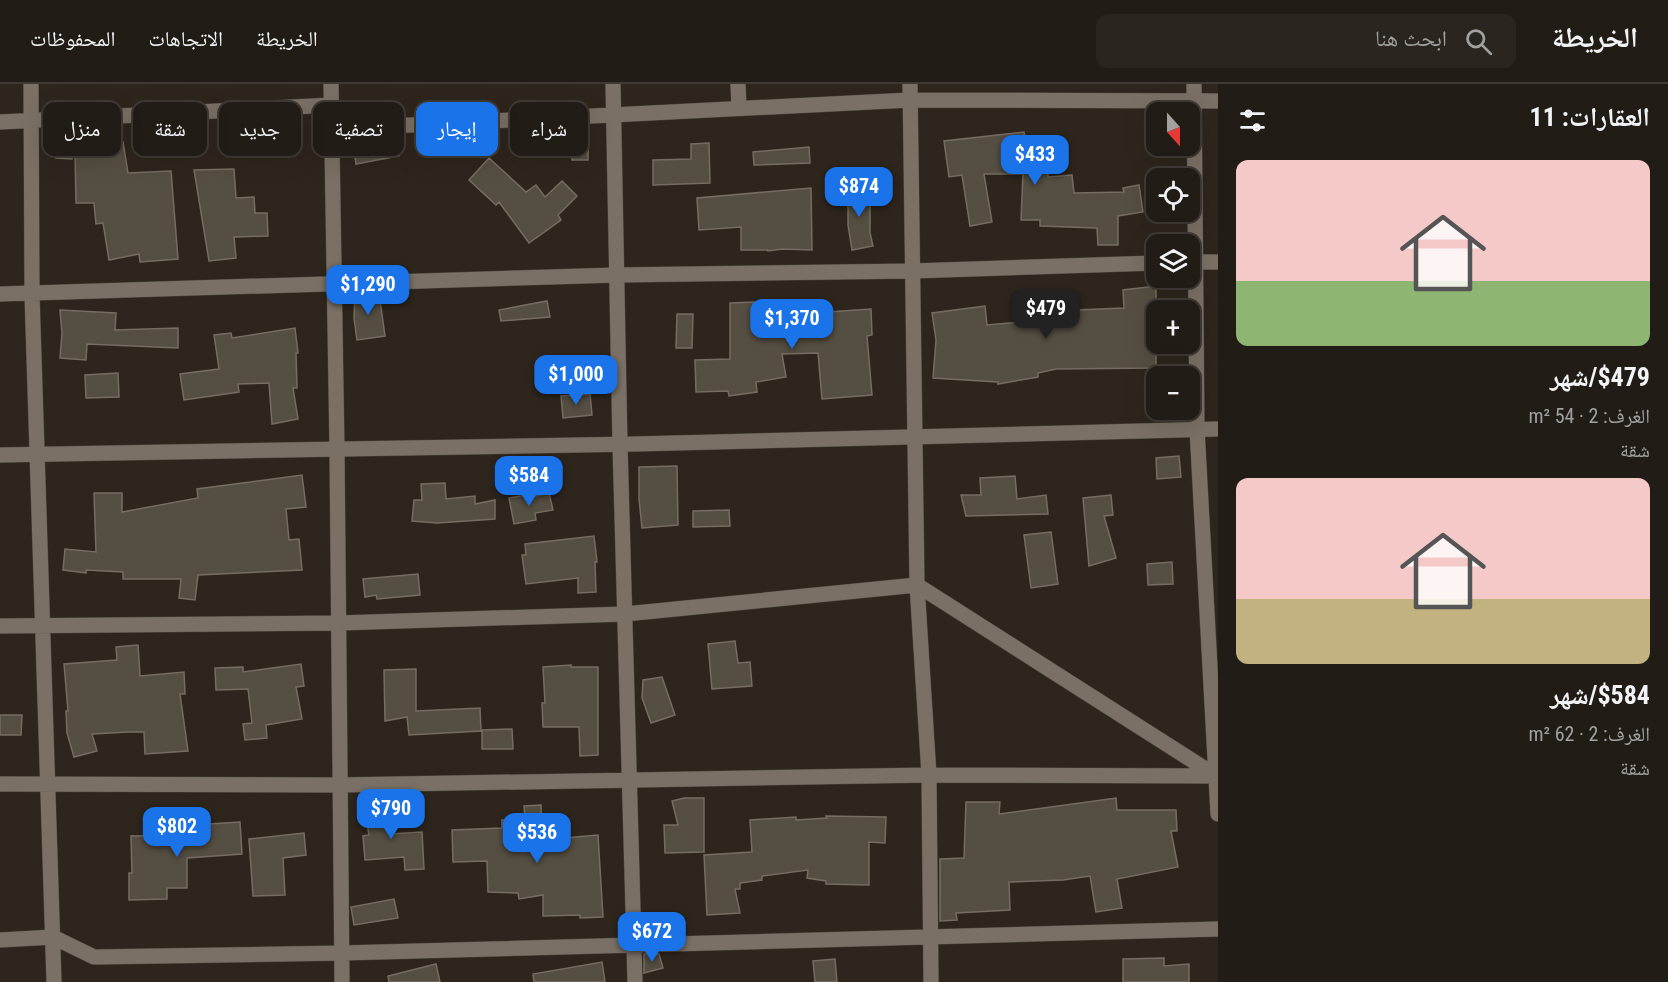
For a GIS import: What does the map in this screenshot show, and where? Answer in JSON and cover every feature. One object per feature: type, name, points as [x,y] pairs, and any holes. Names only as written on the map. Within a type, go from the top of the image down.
[{"type":"street","points":[[31,84],[32,295],[39,455],[54,982]]},
{"type":"street","points":[[331,84],[332,102]]},
{"type":"street","points":[[613,84],[620,445],[635,982]]},
{"type":"street","points":[[738,84],[739,108]]},
{"type":"street","points":[[910,84],[917,585],[929,775],[931,982]]},
{"type":"street","points":[[1192,234],[1194,84]]},
{"type":"street","points":[[404,125],[910,100],[1218,101]]},
{"type":"street","points":[[0,122],[313,106]]},
{"type":"street","points":[[332,156],[342,982]]},
{"type":"street","points":[[1200,262],[1218,262]]},
{"type":"street","points":[[0,294],[32,295],[616,275],[912,271],[1146,263]]},
{"type":"street","points":[[1193,288],[1197,429],[1213,609],[1218,814]]},
{"type":"street","points":[[0,455],[620,445],[1218,429]]},
{"type":"street","points":[[0,626],[339,623],[625,614],[917,585],[1217,776]]},
{"type":"street","points":[[0,784],[340,785],[929,775],[1217,776]]},
{"type":"street","points":[[0,940],[53,937],[94,957],[342,953],[1218,929]]},
{"type":"building","points":[[1024,132],[1026,143],[1048,143],[1048,177],[1072,175],[1074,193],[1124,192],[1123,188],[1139,185],[1143,212],[1118,216],[1118,245],[1098,245],[1097,228],[1040,226],[1040,220],[1021,220],[1023,174],[984,174],[992,222],[970,226],[962,175],[949,177],[944,141]]},
{"type":"building","points":[[121,142],[123,142],[128,173],[171,171],[178,259],[140,262],[139,254],[109,260],[103,223],[96,224],[94,203],[76,203],[75,156],[121,156]]},
{"type":"building","points":[[709,143],[710,183],[653,185],[653,160],[691,159],[691,144]]},
{"type":"building","points":[[809,147],[810,163],[754,165],[753,152]]},
{"type":"building","points":[[56,156],[72,156],[72,159],[56,158]]},
{"type":"building","points":[[355,156],[399,156],[356,164]]},
{"type":"building","points":[[572,156],[588,156],[588,160],[572,160]]},
{"type":"building","points":[[489,158],[526,192],[536,185],[545,197],[562,181],[577,196],[558,215],[561,220],[529,243],[499,202],[496,205],[469,180]]},
{"type":"building","points":[[234,169],[236,198],[254,197],[255,213],[267,213],[268,236],[234,237],[236,258],[209,261],[194,170]]},
{"type":"building","points":[[811,188],[812,250],[741,250],[741,227],[699,230],[697,198]]},
{"type":"building","points":[[848,188],[870,188],[870,233],[873,246],[852,250],[848,225]]},
{"type":"building","points":[[1156,288],[1156,300],[1146,300],[1146,354],[1156,354],[1156,366],[1056,369],[1038,373],[1038,377],[998,384],[998,382],[933,378],[936,340],[932,313],[985,306],[987,325],[1021,322],[1020,299],[1049,297],[1050,311],[1124,308],[1123,290]]},
{"type":"building","points":[[396,292],[379,293],[385,336],[357,340],[354,318],[355,293]]},
{"type":"building","points":[[547,301],[550,317],[501,321],[499,310]]},
{"type":"building","points":[[754,302],[754,309],[813,308],[813,313],[871,309],[872,335],[867,336],[872,395],[822,399],[818,353],[782,354],[786,377],[756,382],[757,392],[729,396],[728,391],[696,392],[695,360],[730,359],[730,303]]},
{"type":"building","points":[[60,310],[116,313],[115,330],[178,328],[178,348],[87,344],[86,360],[60,358],[62,333]]},
{"type":"building","points":[[677,314],[693,314],[692,348],[676,348]]},
{"type":"building","points":[[295,328],[298,353],[296,353],[297,388],[293,388],[298,419],[272,424],[269,383],[238,384],[239,392],[184,400],[180,374],[219,369],[214,335],[231,333],[232,338]]},
{"type":"building","points":[[118,373],[119,397],[86,398],[85,375]]},
{"type":"building","points":[[590,394],[592,415],[563,418],[561,396]]},
{"type":"building","points":[[1179,456],[1181,477],[1157,479],[1156,458]]},
{"type":"building","points":[[677,466],[678,525],[642,528],[639,467]]},
{"type":"building","points":[[302,475],[306,507],[286,509],[289,540],[299,539],[302,570],[198,575],[195,600],[179,598],[181,579],[123,579],[123,572],[86,570],[86,573],[63,570],[65,549],[96,552],[94,493],[122,493],[122,512],[198,498],[197,489]]},
{"type":"building","points":[[1015,476],[1017,499],[1046,495],[1048,514],[966,516],[961,495],[981,495],[980,478]]},
{"type":"building","points":[[445,483],[446,499],[475,496],[475,504],[495,500],[495,519],[437,523],[412,521],[414,500],[422,500],[421,484]]},
{"type":"building","points":[[549,493],[553,510],[535,513],[536,520],[514,524],[509,498],[526,495],[526,498]]},
{"type":"building","points":[[1111,495],[1113,515],[1104,516],[1116,558],[1089,566],[1083,498]]},
{"type":"building","points":[[729,510],[730,526],[693,527],[693,511]]},
{"type":"building","points":[[1051,532],[1058,584],[1031,588],[1024,535]]},
{"type":"building","points":[[594,536],[597,562],[595,562],[596,592],[578,593],[578,578],[526,584],[522,555],[526,555],[525,544]]},
{"type":"building","points":[[1172,562],[1173,584],[1148,585],[1147,564]]},
{"type":"building","points":[[418,574],[420,595],[377,599],[376,595],[365,597],[363,579]]},
{"type":"building","points":[[735,641],[738,663],[750,662],[752,686],[712,689],[708,644]]},
{"type":"building","points":[[138,645],[140,676],[184,672],[185,694],[180,694],[188,751],[145,754],[144,732],[129,732],[92,734],[97,751],[74,757],[67,733],[66,711],[68,711],[64,664],[117,660],[116,647]]},
{"type":"building","points":[[301,664],[304,686],[296,687],[302,719],[266,725],[267,738],[245,740],[243,724],[252,723],[248,689],[216,690],[215,668],[243,667],[243,672]]},
{"type":"building","points":[[571,665],[571,667],[598,667],[598,755],[580,756],[579,727],[543,727],[542,703],[545,703],[543,667]]},
{"type":"building","points":[[416,669],[416,711],[480,708],[481,731],[409,735],[407,717],[385,721],[384,670]]},
{"type":"building","points":[[662,677],[675,715],[651,723],[642,698],[643,680]]},
{"type":"building","points":[[0,715],[22,715],[21,735],[0,735]]},
{"type":"building","points":[[512,729],[513,749],[482,749],[482,730]]},
{"type":"building","points":[[684,798],[704,798],[704,852],[665,853],[664,825],[678,825],[672,801]]},
{"type":"building","points":[[1116,798],[1117,810],[1176,810],[1177,831],[1171,831],[1178,867],[1117,879],[1122,908],[1096,912],[1090,876],[1063,880],[1009,882],[1010,910],[956,913],[957,920],[940,921],[940,859],[964,858],[966,802],[1000,802],[999,814]]},
{"type":"building","points":[[384,802],[390,834],[422,832],[424,869],[405,870],[404,857],[365,860],[363,836],[369,835],[364,806]]},
{"type":"building","points":[[541,805],[542,840],[598,835],[603,917],[543,916],[543,895],[519,899],[518,893],[488,892],[487,861],[453,862],[452,830],[502,828],[502,820],[525,819],[524,806]]},
{"type":"building","points":[[826,816],[886,817],[885,843],[869,842],[869,885],[826,884],[826,881],[807,878],[808,870],[762,876],[762,880],[740,883],[740,889],[735,889],[740,913],[707,915],[704,855],[752,852],[750,820],[796,817],[796,820],[827,818]]},
{"type":"building","points":[[240,822],[242,854],[187,858],[187,888],[167,888],[167,899],[129,900],[129,873],[132,873],[131,836],[194,835],[193,825]]},
{"type":"building","points":[[304,833],[306,855],[283,858],[285,895],[253,896],[249,839]]},
{"type":"building","points":[[394,899],[398,918],[354,925],[351,907]]},
{"type":"building","points":[[644,954],[659,954],[663,968],[644,973]]},
{"type":"building","points":[[1164,958],[1164,966],[1189,964],[1189,982],[1123,982],[1123,959]]},
{"type":"building","points":[[835,959],[837,982],[815,982],[813,961]]},
{"type":"building","points":[[602,962],[605,982],[534,982],[533,974]]},
{"type":"building","points":[[436,964],[440,982],[389,982],[388,976]]}]
